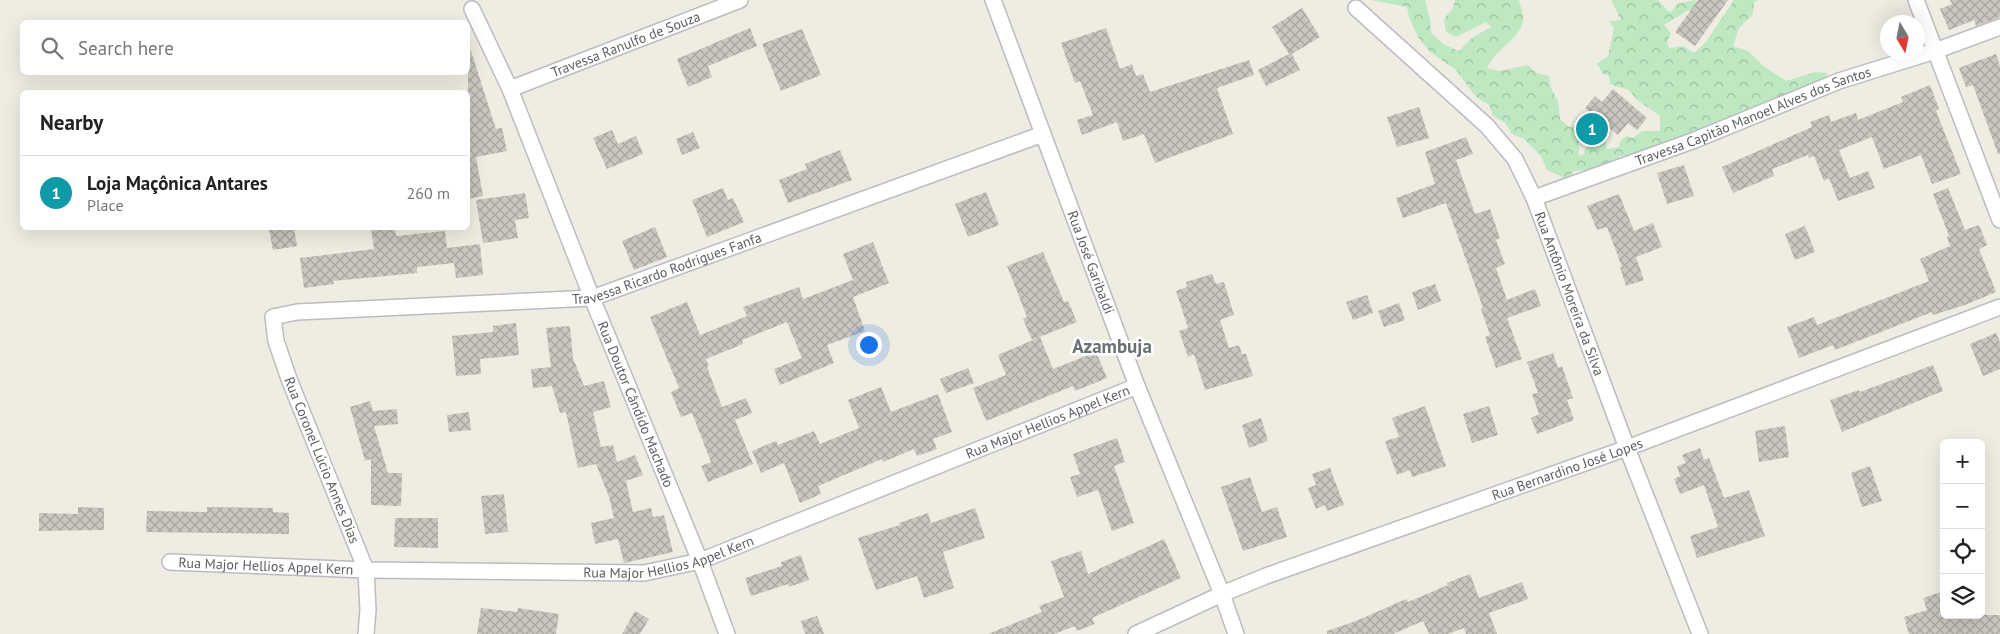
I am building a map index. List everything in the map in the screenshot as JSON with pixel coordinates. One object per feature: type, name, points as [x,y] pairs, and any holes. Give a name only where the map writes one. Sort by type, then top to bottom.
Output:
[{"type":"street","name":"Travessa Ranulfo de Souza","points":[[510,89],[740,0]]},
{"type":"street","name":"Rua José Garibaldi","points":[[993,0],[1136,386],[1222,594],[1236,634]]},
{"type":"street","points":[[1916,0],[2000,220]]},
{"type":"street","name":"Rua Antônio Moreira da Silva","points":[[1356,8],[1488,126],[1515,159],[1534,198],[1627,448],[1700,634]]},
{"type":"street","name":"Rua Doutor Cândido Machado","points":[[472,9],[510,89],[592,298],[700,561],[727,634]]},
{"type":"street","name":"Travessa Capitão Manoel Alves dos Santos","points":[[1534,198],[1694,140],[1839,81],[1935,51],[2000,27]]},
{"type":"street","name":"Travessa Ricardo Rodrigues Fanfa","points":[[273,317],[296,312],[592,298],[1043,134]]},
{"type":"street","name":"Rua Bernardino José Lopes","points":[[1136,634],[1222,594],[1275,573],[1627,448],[2000,307]]},
{"type":"street","name":"Rua Coronel Lúcio Annes Dias","points":[[273,317],[276,341],[289,379],[366,570],[368,610],[366,634]]},
{"type":"street","name":"Rua Major Hellios Appel Kern","points":[[170,562],[366,570],[644,573],[700,561],[1136,386]]},
{"type":"green space","points":[[1371,0],[1425,0],[1431,33],[1445,45],[1459,51],[1473,37],[1491,27],[1486,22],[1456,37],[1446,32],[1444,19],[1453,8],[1455,0],[1519,0],[1523,16],[1519,30],[1496,54],[1487,68],[1498,71],[1528,65],[1536,73],[1549,76],[1551,88],[1558,101],[1560,119],[1569,127],[1579,126],[1585,136],[1579,143],[1579,156],[1584,154],[1585,148],[1598,138],[1605,139],[1607,149],[1619,147],[1621,140],[1627,136],[1633,138],[1642,131],[1660,131],[1660,116],[1637,100],[1629,90],[1610,84],[1609,76],[1603,74],[1597,64],[1608,56],[1614,28],[1609,21],[1621,20],[1611,0],[1658,0],[1670,13],[1677,4],[1695,0],[1701,7],[1687,11],[1664,25],[1671,33],[1667,42],[1669,48],[1683,46],[1694,53],[1706,42],[1734,0],[1759,0],[1754,2],[1753,14],[1739,28],[1733,46],[1748,51],[1766,68],[1786,81],[1815,72],[1827,73],[1827,81],[1680,142],[1659,145],[1637,155],[1621,156],[1597,169],[1574,171],[1567,179],[1547,170],[1541,156],[1524,139],[1512,134],[1505,123],[1493,116],[1489,105],[1476,97],[1456,70],[1430,52],[1418,37],[1409,17],[1407,7]]},
{"type":"building","points":[[1698,0],[1728,0],[1695,46],[1675,32]]},
{"type":"building","points":[[1950,0],[2000,0],[2000,17],[1976,26],[1974,20],[1949,30],[1940,9],[1952,4]]},
{"type":"building","points":[[1302,8],[1320,37],[1292,54],[1300,70],[1266,86],[1258,70],[1289,54],[1272,27]]},
{"type":"building","points":[[750,28],[757,46],[708,66],[712,77],[688,87],[677,59]]},
{"type":"building","points":[[1106,28],[1120,69],[1132,64],[1136,76],[1143,74],[1150,92],[1249,60],[1254,75],[1217,88],[1233,134],[1155,163],[1144,134],[1123,141],[1117,122],[1082,135],[1077,120],[1093,115],[1080,81],[1075,83],[1061,43]]},
{"type":"building","points":[[802,29],[821,75],[781,91],[762,44]]},
{"type":"building","points":[[471,51],[496,129],[502,128],[507,151],[476,157],[483,196],[470,199],[470,90],[468,90]]},
{"type":"building","points":[[1996,54],[2000,66],[2000,154],[1998,154],[1973,85],[1966,87],[1959,68]]},
{"type":"building","points":[[1930,85],[1939,109],[1936,111],[1961,174],[1932,184],[1921,155],[1884,169],[1872,137],[1839,150],[1850,178],[1868,171],[1875,188],[1838,201],[1829,178],[1824,181],[1814,156],[1809,158],[1808,155],[1772,169],[1774,176],[1733,193],[1722,167],[1812,127],[1810,122],[1829,115],[1831,122],[1856,113],[1858,120],[1903,102],[1901,97]]},
{"type":"building","points":[[1613,89],[1647,118],[1637,130],[1628,123],[1618,135],[1585,108],[1595,96],[1602,102]]},
{"type":"building","points":[[1419,107],[1429,138],[1397,147],[1387,117]]},
{"type":"building","points":[[612,130],[618,144],[636,136],[643,154],[607,169],[593,138]]},
{"type":"building","points":[[693,132],[700,148],[682,155],[676,139]]},
{"type":"building","points":[[1466,137],[1473,154],[1456,160],[1475,214],[1490,209],[1500,238],[1496,240],[1505,264],[1496,268],[1507,300],[1535,289],[1541,306],[1507,318],[1522,359],[1496,368],[1485,337],[1490,335],[1481,309],[1483,308],[1446,203],[1403,218],[1396,198],[1435,184],[1425,152]]},
{"type":"building","points":[[840,150],[852,180],[788,203],[779,180],[807,169],[805,164]]},
{"type":"building","points":[[1684,165],[1694,196],[1667,204],[1657,173]]},
{"type":"building","points":[[723,188],[728,200],[733,198],[744,222],[707,237],[692,200]]},
{"type":"building","points":[[1948,188],[1965,230],[1979,225],[1987,245],[1979,249],[1996,292],[1965,305],[1933,315],[1932,312],[1835,350],[1833,345],[1799,358],[1787,327],[1814,317],[1817,325],[1929,281],[1920,259],[1950,246],[1947,237],[1949,236],[1933,194]]},
{"type":"building","points":[[986,192],[999,225],[968,237],[955,204]]},
{"type":"building","points":[[525,193],[529,218],[515,220],[518,238],[483,243],[476,200]]},
{"type":"building","points":[[1619,194],[1634,231],[1653,223],[1662,247],[1636,257],[1644,280],[1626,286],[1620,267],[1622,267],[1607,227],[1597,230],[1587,206]]},
{"type":"building","points":[[1805,226],[1815,252],[1795,260],[1785,234]]},
{"type":"building","points":[[655,227],[667,257],[634,270],[622,241]]},
{"type":"building","points":[[269,230],[294,230],[297,246],[273,250]]},
{"type":"building","points":[[371,230],[395,230],[396,236],[445,231],[447,248],[480,244],[483,275],[456,278],[454,263],[417,267],[417,273],[333,281],[334,284],[304,288],[300,258],[374,249]]},
{"type":"building","points":[[873,242],[889,283],[853,297],[865,331],[827,345],[834,363],[780,385],[774,369],[802,358],[787,322],[742,340],[743,344],[706,359],[709,366],[707,367],[722,407],[746,398],[752,413],[735,420],[753,464],[708,482],[701,466],[711,462],[692,413],[681,417],[671,392],[679,388],[650,317],[687,302],[700,335],[747,316],[743,307],[799,287],[803,299],[853,280],[843,254]]},
{"type":"building","points":[[1043,252],[1064,302],[1068,301],[1077,322],[1032,340],[1023,319],[1027,317],[1007,266]]},
{"type":"building","points":[[1212,274],[1216,284],[1224,282],[1234,315],[1220,320],[1229,348],[1239,345],[1242,354],[1246,354],[1253,376],[1205,390],[1194,354],[1188,357],[1179,331],[1188,328],[1176,291],[1187,287],[1186,282]]},
{"type":"building","points":[[1435,284],[1441,301],[1418,310],[1412,292]]},
{"type":"building","points":[[1367,295],[1373,313],[1353,320],[1346,302]]},
{"type":"building","points":[[1399,303],[1405,320],[1384,327],[1378,311]]},
{"type":"building","points":[[516,323],[519,355],[480,359],[481,374],[456,376],[452,336],[493,332],[493,326]]},
{"type":"building","points":[[570,326],[573,358],[584,386],[604,381],[611,407],[593,412],[601,447],[613,445],[617,462],[635,455],[643,475],[626,481],[633,512],[651,508],[653,517],[664,515],[673,552],[624,563],[618,539],[595,544],[591,523],[614,518],[609,497],[596,464],[578,468],[566,412],[560,413],[552,386],[533,388],[531,369],[551,367],[546,328]]},
{"type":"building","points":[[1996,333],[2000,342],[2000,369],[1983,376],[1970,344]]},
{"type":"building","points":[[1040,337],[1053,369],[1096,352],[1107,378],[1075,391],[1073,386],[986,421],[973,388],[1006,375],[998,355]]},
{"type":"building","points":[[1553,353],[1558,368],[1562,366],[1573,398],[1567,400],[1574,420],[1537,434],[1531,418],[1539,414],[1532,394],[1538,393],[1527,362]]},
{"type":"building","points":[[1933,365],[1943,391],[1842,432],[1830,400],[1859,390],[1860,392]]},
{"type":"building","points":[[968,368],[974,383],[946,393],[940,379]]},
{"type":"building","points":[[881,387],[891,412],[938,394],[952,432],[933,439],[937,449],[917,456],[914,449],[883,462],[882,459],[818,486],[821,494],[800,503],[784,463],[761,473],[752,451],[776,441],[778,445],[814,431],[820,444],[859,428],[848,400]]},
{"type":"building","points":[[370,401],[373,411],[397,409],[398,424],[374,426],[388,473],[402,473],[401,506],[371,505],[371,459],[365,461],[350,407]]},
{"type":"building","points":[[1425,406],[1446,466],[1412,477],[1410,470],[1397,475],[1385,441],[1399,437],[1392,418]]},
{"type":"building","points":[[1489,406],[1498,435],[1472,443],[1463,414]]},
{"type":"building","points":[[469,412],[471,430],[449,432],[447,415]]},
{"type":"building","points":[[1261,418],[1268,441],[1249,448],[1242,425]]},
{"type":"building","points":[[1785,426],[1789,457],[1759,462],[1755,431]]},
{"type":"building","points":[[1117,438],[1125,462],[1114,466],[1134,523],[1112,531],[1098,490],[1077,497],[1070,477],[1080,474],[1073,454]]},
{"type":"building","points":[[1700,448],[1704,460],[1709,458],[1724,498],[1749,490],[1765,536],[1697,558],[1690,536],[1718,527],[1704,485],[1680,494],[1674,479],[1680,476],[1677,466],[1686,463],[1682,455]]},
{"type":"building","points":[[1870,466],[1882,501],[1862,507],[1851,473]]},
{"type":"building","points":[[1330,468],[1344,505],[1327,511],[1325,505],[1316,509],[1308,488],[1316,485],[1312,474]]},
{"type":"building","points":[[1250,477],[1262,512],[1277,507],[1287,537],[1243,551],[1221,487]]},
{"type":"building","points":[[504,494],[508,532],[485,534],[481,496]]},
{"type":"building","points":[[78,507],[104,508],[104,530],[39,531],[39,513],[78,514]]},
{"type":"building","points":[[207,507],[273,508],[273,512],[289,513],[289,534],[146,532],[147,511],[207,512]]},
{"type":"building","points":[[975,508],[985,538],[943,552],[954,588],[924,598],[917,576],[876,590],[858,538],[900,525],[899,523],[928,513],[931,523]]},
{"type":"building","points":[[395,518],[438,518],[438,548],[394,547]]},
{"type":"building","points":[[1164,539],[1181,578],[1092,618],[1095,624],[1077,631],[1075,626],[1054,634],[988,634],[1042,612],[1039,606],[1064,597],[1051,561],[1081,551],[1088,574]]},
{"type":"building","points":[[801,555],[809,580],[789,587],[788,584],[751,596],[745,578],[782,566],[781,562]]},
{"type":"building","points":[[1470,574],[1479,598],[1522,582],[1528,599],[1489,613],[1497,634],[1466,634],[1464,628],[1448,634],[1429,634],[1423,621],[1393,634],[1327,634],[1327,631],[1356,621],[1406,599],[1408,602]]},
{"type":"building","points":[[1940,592],[1940,619],[1985,619],[1985,615],[2000,615],[2000,634],[1909,634],[1904,617],[1927,610],[1923,598]]},
{"type":"building","points":[[481,608],[517,612],[518,608],[559,614],[556,634],[477,634]]},
{"type":"building","points":[[635,611],[649,619],[640,634],[622,634]]},
{"type":"building","points":[[817,616],[824,634],[805,634],[801,621]]},
{"type":"place","name":"Loja Maçônica Antares","points":[[1592,129]]},
{"type":"district","name":"Azambuja","points":[[1112,346]]}]
